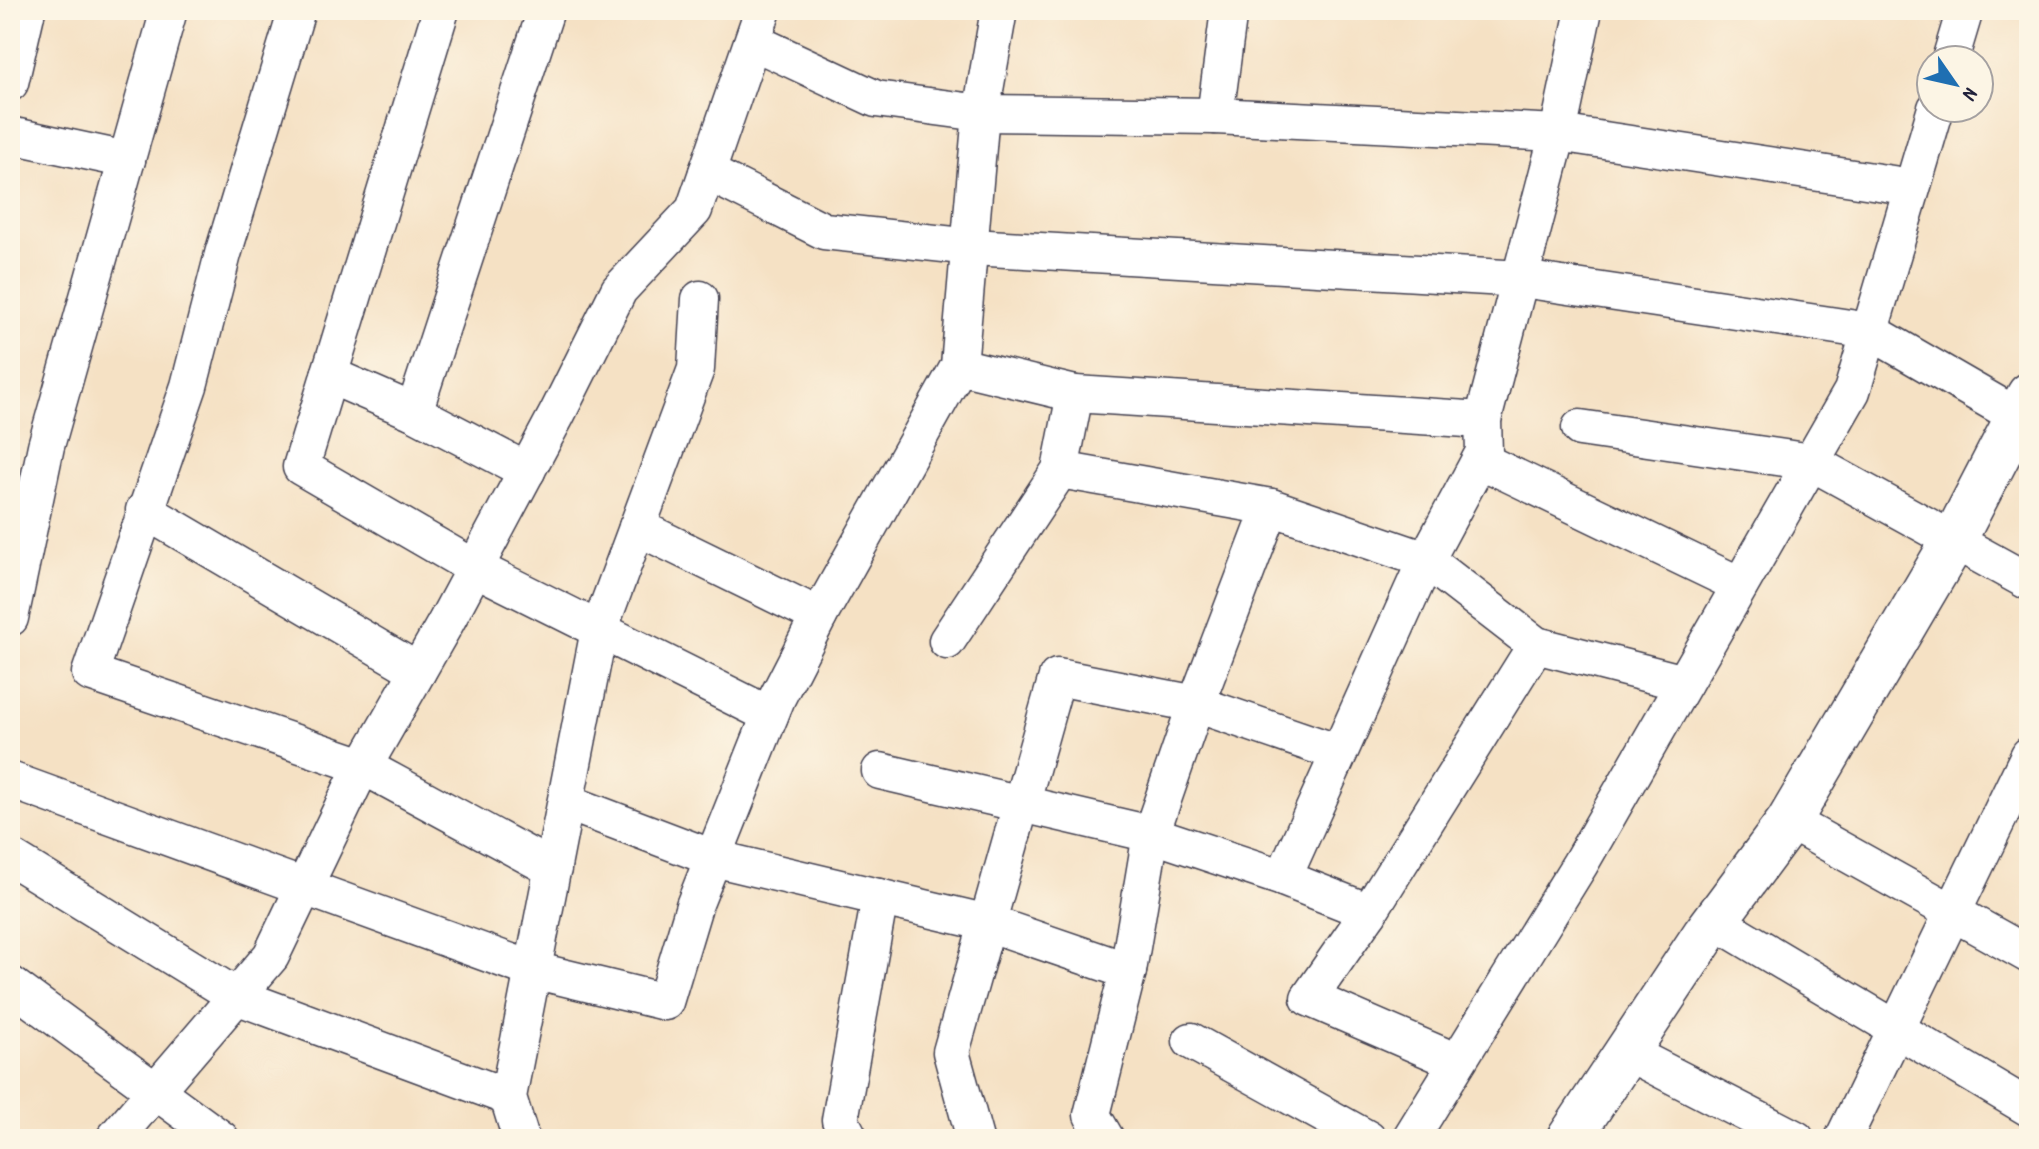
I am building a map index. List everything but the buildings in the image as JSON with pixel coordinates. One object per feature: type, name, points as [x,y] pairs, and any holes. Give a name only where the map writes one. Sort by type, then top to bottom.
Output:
[{"type":"street","points":[[13,61],[27,10]]},
{"type":"street","points":[[10,618],[46,446],[169,10]]},
{"type":"street","points":[[297,10],[223,254],[189,386],[90,673],[363,766],[553,869]]},
{"type":"street","points":[[441,10],[301,467],[475,568],[770,715]]},
{"type":"street","points":[[414,412],[546,10]]},
{"type":"street","points":[[10,780],[533,970],[665,1002],[694,906],[770,715],[819,616],[959,366],[972,247],[981,113],[999,10]]},
{"type":"street","points":[[1215,116],[1229,10]]},
{"type":"street","points":[[1283,878],[1426,560],[1484,452],[1483,420],[1558,133],[1584,10]]},
{"type":"street","points":[[1955,44],[1965,10]]},
{"type":"street","points":[[114,1139],[271,956],[363,766],[475,568],[619,290],[694,210],[759,26],[876,99],[981,113],[1215,116],[1558,133],[1912,187]]},
{"type":"street","points":[[1410,1139],[1580,864],[1852,391],[1931,124]]},
{"type":"street","points":[[10,135],[127,160]]},
{"type":"street","points":[[707,172],[824,231],[972,247],[1522,279],[1870,331],[2026,412],[1789,821],[1715,921],[1569,1139]]},
{"type":"street","points":[[521,1139],[508,1097],[599,630],[696,369],[700,299]]},
{"type":"street","points":[[959,366],[1075,394],[1483,420]]},
{"type":"street","points":[[329,375],[414,412],[527,471]]},
{"type":"street","points":[[947,641],[1060,470],[1075,394]]},
{"type":"street","points":[[1580,428],[1811,462],[2029,582]]},
{"type":"street","points":[[1480,460],[1740,585]]},
{"type":"street","points":[[1060,470],[1271,507],[1426,560],[1536,645],[1684,683]]},
{"type":"street","points":[[1106,1139],[1092,1115],[1128,971],[1151,834],[1196,704],[1271,507]]},
{"type":"street","points":[[144,510],[418,671]]},
{"type":"street","points":[[637,527],[819,616]]},
{"type":"street","points":[[1457,1062],[1309,998],[1369,912],[1536,645]]},
{"type":"street","points":[[975,1139],[951,1052],[1057,677],[1196,704],[1339,753]]},
{"type":"street","points":[[1843,1139],[2029,755]]},
{"type":"street","points":[[880,771],[1151,834],[1283,878],[1369,912]]},
{"type":"street","points":[[566,802],[713,858],[988,923],[1128,971]]},
{"type":"street","points":[[1789,821],[2029,955]]},
{"type":"street","points":[[10,857],[236,996],[508,1097]]},
{"type":"street","points":[[850,1139],[840,1120],[880,897]]},
{"type":"street","points":[[1715,921],[2029,1108]]},
{"type":"street","points":[[10,984],[221,1139]]},
{"type":"street","points":[[1191,1041],[1368,1139]]},
{"type":"street","points":[[1627,1052],[1796,1139]]}]
